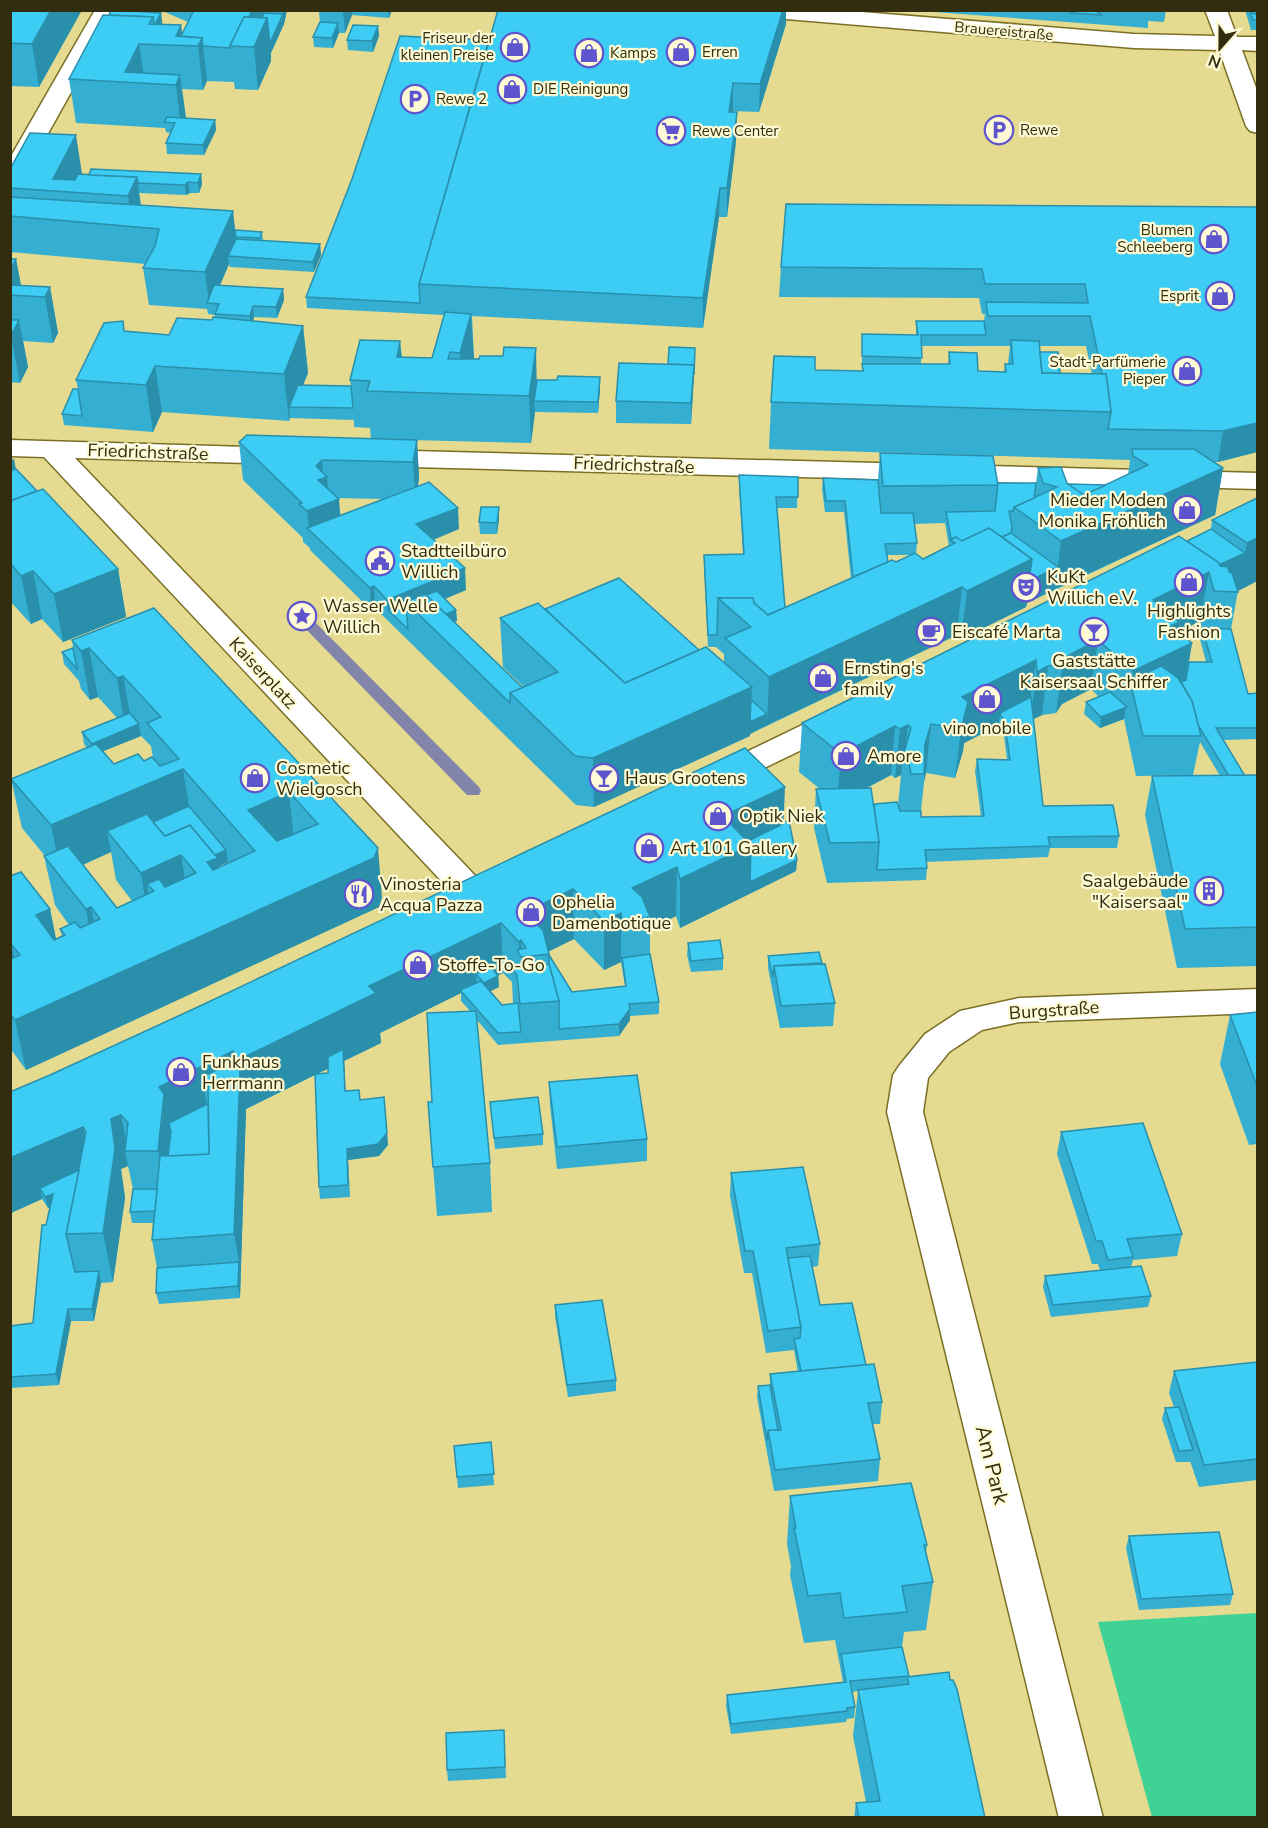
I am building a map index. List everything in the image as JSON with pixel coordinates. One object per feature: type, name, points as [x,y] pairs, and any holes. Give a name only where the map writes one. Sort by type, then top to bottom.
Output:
[{"type":"street","points":[[10,180],[106,10]]},
{"type":"street","name":"Brauereistraße","points":[[750,10],[1134,41],[1257,44]]},
{"type":"street","points":[[1216,10],[1257,126]]},
{"type":"street","name":"Friedrichstraße","points":[[10,448],[314,456]]},
{"type":"street","name":"Kaiserplatz","points":[[51,449],[485,891],[443,911]]},
{"type":"street","name":"Friedrichstraße","points":[[350,457],[1257,481]]},
{"type":"street","points":[[687,794],[869,705]]},
{"type":"street","name":"Burgstraße","points":[[905,1112],[911,1075],[937,1043],[972,1020],[1019,1010],[1257,1001]]},
{"type":"street","name":"Am Park","points":[[905,1112],[1081,1818]]},
{"type":"green space","points":[[1257,1613],[1257,1817],[1152,1817],[1098,1622]]},
{"type":"building","points":[[10,10],[51,10],[32,44],[10,43]]},
{"type":"building","points":[[111,10],[161,13],[154,24],[153,17],[109,15]]},
{"type":"building","points":[[194,10],[252,10],[249,17],[244,17],[230,48],[203,46],[202,38],[181,36]]},
{"type":"building","points":[[498,10],[783,10],[760,84],[733,83],[729,112],[737,112],[727,188],[720,188],[703,298],[419,284]]},
{"type":"building","points":[[1077,10],[1094,10],[1102,15],[1071,13]]},
{"type":"building","points":[[1250,12],[1257,15],[1257,20],[1253,20]]},
{"type":"building","points":[[264,13],[283,14],[270,43],[267,18],[262,18]]},
{"type":"building","points":[[103,15],[153,17],[149,24],[181,25],[176,36],[202,38],[198,46],[139,44],[125,72],[180,75],[176,85],[69,79]]},
{"type":"building","points":[[244,17],[267,18],[254,47],[230,46]]},
{"type":"building","points":[[320,22],[338,23],[332,38],[313,37]]},
{"type":"building","points":[[353,25],[378,26],[372,41],[347,40]]},
{"type":"building","points":[[400,36],[489,40],[419,284],[420,303],[306,297],[352,179]]},
{"type":"building","points":[[167,117],[215,120],[203,145],[166,143],[175,123],[164,122]]},
{"type":"building","points":[[30,133],[76,135],[53,179],[75,180],[78,174],[137,177],[128,196],[10,188],[10,169]]},
{"type":"building","points":[[91,169],[201,174],[198,183],[188,182],[185,185],[138,183],[137,177],[89,175]]},
{"type":"building","points":[[10,197],[233,211],[205,272],[143,268],[155,246],[159,229],[10,216]]},
{"type":"building","points":[[786,204],[1257,207],[1257,423],[1223,431],[1108,429],[1111,412],[1106,374],[1102,374],[1090,316],[988,316],[986,302],[1088,303],[1085,284],[985,284],[982,269],[781,267]]},
{"type":"building","points":[[235,230],[262,232],[260,238],[236,237]]},
{"type":"building","points":[[236,239],[320,244],[313,262],[228,256]]},
{"type":"building","points":[[10,259],[16,259],[10,271]]},
{"type":"building","points":[[10,285],[50,287],[45,297],[10,295]]},
{"type":"building","points":[[214,285],[283,289],[276,307],[253,306],[250,316],[215,314],[219,304],[207,303]]},
{"type":"building","points":[[445,312],[471,314],[460,353],[450,352],[448,359],[503,356],[504,347],[536,348],[529,396],[367,391],[370,381],[350,380],[360,340],[400,341],[397,357],[432,358]]},
{"type":"building","points":[[213,317],[303,326],[284,374],[155,366],[146,385],[76,380],[104,323],[123,321],[124,331],[169,335],[177,318],[212,320]]},
{"type":"building","points":[[10,320],[19,320],[11,336],[10,336]]},
{"type":"building","points":[[916,321],[984,321],[986,335],[921,335],[922,358],[862,356],[862,334],[918,335]]},
{"type":"building","points":[[1011,340],[1039,341],[1042,373],[1106,374],[1111,412],[771,402],[774,356],[815,357],[815,370],[863,371],[862,364],[950,364],[949,352],[977,353],[978,371],[1006,372],[1005,364],[1013,364]]},
{"type":"building","points":[[669,347],[695,348],[694,375],[694,365],[668,364]]},
{"type":"building","points":[[1040,352],[1058,352],[1060,373],[1042,373]]},
{"type":"building","points":[[619,363],[694,365],[691,403],[616,401]]},
{"type":"building","points":[[558,376],[600,377],[598,402],[534,401],[537,380],[557,380]]},
{"type":"building","points":[[298,385],[351,386],[353,408],[289,407]]},
{"type":"building","points":[[73,389],[78,389],[82,416],[62,414]]},
{"type":"building","points":[[247,435],[417,440],[413,462],[322,460],[316,466],[327,477],[318,480],[339,499],[307,511],[299,504],[302,503],[239,442]]},
{"type":"building","points":[[1132,449],[1194,449],[1223,468],[1061,541],[1014,507],[1057,487],[1043,483],[1038,468],[1061,467],[1067,483],[1084,495],[1148,465],[1133,456]]},
{"type":"building","points":[[880,453],[993,456],[998,485],[883,486]]},
{"type":"building","points":[[16,469],[37,491],[10,501],[10,471]]},
{"type":"building","points":[[739,475],[798,477],[798,497],[776,497],[785,608],[768,615],[754,603],[753,598],[718,598],[717,635],[708,635],[704,555],[744,554]]},
{"type":"building","points":[[823,478],[878,480],[881,513],[913,513],[917,543],[885,544],[888,562],[853,577],[845,501],[826,501]]},
{"type":"building","points":[[429,482],[458,508],[416,524],[465,568],[387,600],[374,586],[370,588],[307,528]]},
{"type":"building","points":[[998,483],[1036,483],[1034,498],[1014,507],[1013,511],[1009,511],[1011,533],[1002,537],[989,528],[962,541],[956,537],[951,539],[946,512],[995,511]]},
{"type":"building","points":[[1068,484],[1106,485],[1084,495]]},
{"type":"building","points":[[43,489],[118,569],[54,594],[33,571],[21,576],[10,563],[10,501]]},
{"type":"building","points":[[1257,498],[1257,538],[1247,543],[1212,520]]},
{"type":"building","points":[[481,507],[499,507],[497,523],[479,522]]},
{"type":"building","points":[[989,528],[1032,559],[967,591],[962,587],[769,677],[725,638],[751,627],[718,598],[753,598],[754,603],[768,615],[892,560],[896,562],[915,553],[923,559],[955,543],[950,540],[956,537],[962,541]]},
{"type":"building","points":[[1211,529],[1245,553],[1219,565],[1187,541]]},
{"type":"building","points":[[1011,533],[1058,567],[1029,581],[1032,559],[1002,537]]},
{"type":"building","points":[[1179,536],[1219,563],[1220,566],[1228,567],[1238,592],[1214,591],[1209,572],[1153,600],[1179,622],[1171,626],[1192,643],[1133,671],[1098,640],[1069,655],[1063,664],[1048,666],[1037,672],[1036,660],[962,697],[968,702],[961,729],[931,724],[925,744],[924,774],[911,774],[909,762],[905,762],[903,756],[911,728],[908,725],[900,729],[895,726],[841,754],[802,723]]},
{"type":"building","points":[[619,578],[699,650],[625,683],[545,609]]},
{"type":"building","points":[[437,591],[456,610],[446,614],[426,595]]},
{"type":"building","points":[[425,594],[523,688],[510,693],[510,703],[406,602]]},
{"type":"building","points":[[406,603],[408,629],[388,610]]},
{"type":"building","points":[[538,603],[625,683],[706,647],[752,687],[593,758],[575,756],[510,693],[558,672],[500,618]]},
{"type":"building","points":[[154,608],[378,848],[374,858],[15,1020],[10,1014],[10,959],[20,955],[10,943],[10,876],[21,872],[50,909],[36,915],[54,940],[65,935],[60,929],[75,922],[80,928],[100,919],[91,907],[86,909],[44,856],[68,846],[117,908],[154,891],[147,884],[159,879],[165,887],[196,873],[181,855],[141,873],[107,831],[147,814],[165,836],[190,825],[218,858],[207,862],[213,870],[255,851],[183,769],[51,825],[11,779],[96,744],[114,764],[138,754],[144,761],[152,757],[160,766],[179,759],[147,723],[161,717],[123,676],[117,678],[89,648],[81,651],[72,640]],"holes":[[[289,792],[318,824],[277,841],[248,810]]]},
{"type":"building","points":[[1202,628],[1231,629],[1248,694],[1257,693],[1257,728],[1216,728],[1245,776],[1229,776],[1198,725],[1192,701],[1181,682],[1186,680],[1189,662],[1212,662]]},
{"type":"building","points":[[73,648],[77,669],[62,652]]},
{"type":"building","points":[[1161,666],[1178,678],[1192,701],[1201,736],[1143,736],[1130,681]]},
{"type":"building","points":[[1110,692],[1127,707],[1101,717],[1086,702]]},
{"type":"building","points":[[1031,697],[1043,806],[1113,805],[1119,836],[1048,837],[1050,846],[925,850],[927,868],[877,870],[879,842],[875,804],[897,802],[900,811],[921,811],[921,817],[984,816],[977,759],[1010,760],[1005,724],[1000,713]]},
{"type":"building","points":[[751,700],[767,714],[750,722]]},
{"type":"building","points":[[130,713],[139,724],[92,744],[82,732]]},
{"type":"building","points":[[745,748],[785,787],[723,816],[751,845],[680,879],[677,867],[632,888],[642,897],[650,917],[622,920],[621,913],[604,921],[573,889],[524,913],[543,930],[549,954],[521,957],[517,950],[526,948],[521,940],[519,942],[501,923],[369,986],[376,993],[238,1060],[233,1051],[159,1087],[164,1094],[158,1151],[125,1151],[128,1123],[121,1115],[111,1119],[115,1149],[103,1233],[66,1234],[86,1132],[83,1127],[10,1158],[10,1092],[200,1006]]},
{"type":"building","name":"Saalgebäude \"Kaisersaal\"","points":[[1257,775],[1257,927],[1185,929],[1152,776]]},
{"type":"building","points":[[871,788],[879,842],[830,843],[816,789]]},
{"type":"building","points":[[189,806],[226,850],[215,855],[190,825],[165,836],[153,822]]},
{"type":"building","points":[[789,821],[797,860],[750,882],[751,845],[748,841]]},
{"type":"building","points":[[720,940],[723,958],[691,961],[688,943]]},
{"type":"building","points":[[819,952],[822,963],[774,966],[773,977],[768,956]]},
{"type":"building","points":[[650,954],[659,1002],[629,1004],[630,1009],[619,1024],[559,1029],[559,1001],[549,964],[549,955],[572,992],[626,986],[622,958]]},
{"type":"building","points":[[549,964],[559,1001],[520,1004],[517,975],[511,968]]},
{"type":"building","points":[[825,964],[835,1003],[781,1006],[774,966]]},
{"type":"building","points":[[491,967],[498,976],[484,983],[476,974]]},
{"type":"building","points":[[481,981],[502,1005],[518,1003],[521,1032],[498,1033],[460,990]]},
{"type":"building","points":[[476,1011],[490,1163],[433,1167],[428,1102],[432,1102],[427,1013]]},
{"type":"building","points":[[1257,1012],[1257,1086],[1230,1015]]},
{"type":"building","points":[[343,1049],[345,1091],[359,1090],[360,1100],[384,1097],[387,1133],[378,1144],[347,1149],[348,1185],[319,1187],[315,1074],[328,1073],[328,1057]]},
{"type":"building","points":[[234,1061],[240,1070],[234,1234],[152,1240],[160,1156],[209,1154],[208,1083],[202,1077]]},
{"type":"building","points":[[637,1075],[647,1139],[557,1147],[549,1082]]},
{"type":"building","points":[[538,1097],[543,1134],[494,1138],[490,1102]]},
{"type":"building","points":[[207,1104],[209,1154],[168,1156],[171,1132],[169,1123]]},
{"type":"building","points":[[1143,1123],[1182,1234],[1127,1239],[1133,1257],[1108,1260],[1102,1241],[1096,1241],[1061,1132]]},
{"type":"building","points":[[803,1167],[820,1244],[786,1248],[801,1327],[768,1331],[753,1251],[745,1251],[731,1173]]},
{"type":"building","points":[[79,1170],[66,1234],[75,1272],[99,1271],[92,1309],[68,1309],[56,1374],[10,1377],[10,1326],[33,1323],[42,1225],[46,1225],[53,1194],[45,1197],[40,1188]]},
{"type":"building","points":[[133,1189],[157,1189],[155,1211],[130,1212]]},
{"type":"building","points":[[810,1256],[820,1305],[852,1303],[866,1365],[801,1371],[794,1339],[800,1338],[801,1327],[788,1258]]},
{"type":"building","points":[[239,1262],[238,1286],[156,1293],[157,1268]]},
{"type":"building","points":[[1141,1266],[1151,1296],[1053,1305],[1045,1276]]},
{"type":"building","points":[[602,1300],[616,1380],[567,1385],[555,1305]]},
{"type":"building","points":[[1257,1362],[1257,1459],[1204,1465],[1174,1371]]},
{"type":"building","points":[[874,1364],[882,1402],[868,1403],[880,1459],[775,1470],[768,1430],[781,1430],[770,1374]]},
{"type":"building","points":[[770,1385],[778,1430],[768,1430],[767,1441],[758,1386]]},
{"type":"building","points":[[1179,1407],[1193,1450],[1179,1451],[1165,1408]]},
{"type":"building","points":[[491,1442],[494,1474],[457,1477],[454,1446]]},
{"type":"building","points":[[911,1483],[927,1545],[924,1545],[933,1582],[902,1586],[907,1612],[844,1618],[840,1593],[808,1596],[790,1496]]},
{"type":"building","points":[[1219,1532],[1233,1594],[1141,1599],[1129,1536]]},
{"type":"building","points":[[902,1647],[909,1676],[850,1681],[855,1707],[847,1708],[847,1711],[731,1724],[727,1695],[846,1682],[841,1654]]},
{"type":"building","points":[[949,1672],[950,1680],[953,1680],[957,1689],[985,1818],[859,1818],[856,1803],[880,1801],[858,1690],[909,1684],[907,1677]]},
{"type":"building","points":[[504,1730],[505,1767],[447,1770],[446,1733]]},
{"type":"waterway","points":[[304,619],[473,791]]},
{"type":"place","name":"Friseur der kleinen Preise","points":[[515,47]]},
{"type":"place","name":"Erren","points":[[681,52]]},
{"type":"place","name":"Kamps","points":[[589,53]]},
{"type":"place","name":"DIE Reinigung","points":[[512,89]]},
{"type":"place","name":"Rewe 2","points":[[415,99]]},
{"type":"place","name":"Rewe","points":[[999,130]]},
{"type":"place","name":"Rewe Center","points":[[671,131]]},
{"type":"place","name":"Blumen Schleeberg","points":[[1214,239]]},
{"type":"place","name":"Esprit","points":[[1220,296]]},
{"type":"place","name":"Stadt-Parfümerie Pieper","points":[[1187,371]]},
{"type":"place","name":"Mieder Moden Monika Fröhlich","points":[[1187,510]]},
{"type":"place","name":"Stadtteilbüro Willich","points":[[380,561]]},
{"type":"place","name":"Highlights Fashion","points":[[1189,582]]},
{"type":"place","name":"KuKt Willich e.V.","points":[[1026,587]]},
{"type":"place","name":"Wasser Welle Willich","points":[[302,616]]},
{"type":"place","name":"Eiscafé Marta","points":[[931,632]]},
{"type":"place","name":"Gaststätte Kaisersaal Schiffer","points":[[1094,632]]},
{"type":"place","name":"Ernsting's family","points":[[823,678]]},
{"type":"place","name":"vino nobile","points":[[987,699]]},
{"type":"place","name":"Amore","points":[[846,756]]},
{"type":"place","name":"Cosmetic Wielgosch","points":[[255,778]]},
{"type":"place","name":"Haus Grootens","points":[[604,778]]},
{"type":"place","name":"Optik Niek","points":[[718,816]]},
{"type":"place","name":"Art 101 Gallery","points":[[649,848]]},
{"type":"place","name":"Saalgebäude \"Kaisersaal\"","points":[[1209,891]]},
{"type":"place","name":"Vinosteria Acqua Pazza","points":[[359,894]]},
{"type":"place","name":"Ophelia Damenbotique","points":[[531,912]]},
{"type":"place","name":"Stoffe-To-Go","points":[[418,965]]},
{"type":"place","name":"Funkhaus Herrmann","points":[[181,1072]]}]
